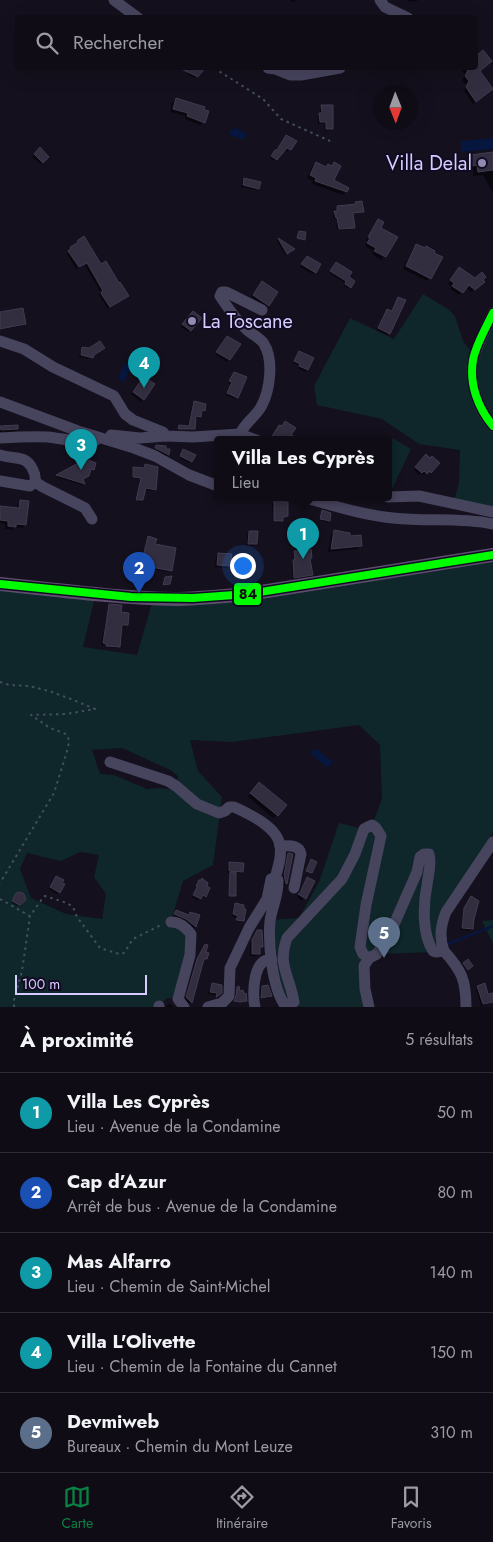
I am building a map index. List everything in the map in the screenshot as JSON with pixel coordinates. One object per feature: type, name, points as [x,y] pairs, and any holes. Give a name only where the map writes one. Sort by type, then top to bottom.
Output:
[{"type":"main road","points":[[0,584],[127,597],[202,598],[248,594],[493,555]]},
{"type":"street","points":[[114,0],[134,15]]},
{"type":"street","points":[[380,0],[385,7],[402,15]]},
{"type":"street","points":[[276,70],[290,76],[329,70]]},
{"type":"street","points":[[240,434],[261,408],[271,372],[270,361],[264,343],[246,329],[220,296],[222,292],[226,292],[262,310]]},
{"type":"street","points":[[493,313],[473,359],[478,404],[485,418],[493,426]]},
{"type":"street","points":[[0,341],[24,349],[53,367],[114,396],[125,414],[133,420],[164,432],[166,436]]},
{"type":"street","points":[[0,402],[134,448],[154,456],[189,475],[214,484]]},
{"type":"street","points":[[0,438],[48,437],[90,441],[112,434],[140,438],[240,434],[245,436]]},
{"type":"street","points":[[0,455],[25,459],[36,476],[35,482],[30,486],[0,481]]},
{"type":"street","points":[[35,482],[85,508],[92,518]]},
{"type":"street","points":[[392,497],[419,496],[493,512]]},
{"type":"street","points":[[317,501],[361,513],[394,518],[467,520],[493,524]]},
{"type":"street","points":[[110,762],[168,781],[197,804],[219,813],[234,807],[258,818],[277,836],[280,846],[279,866],[275,878]]},
{"type":"street","points":[[275,878],[278,880],[279,888],[270,920],[273,970],[280,998],[284,1004],[290,1004],[294,1002],[293,994],[284,970],[283,949],[287,938],[342,879],[355,854],[364,829],[372,825],[376,828],[381,836],[366,905],[360,947],[364,954],[370,958]]},
{"type":"street","points":[[466,1007],[466,989],[463,976],[444,951],[442,944],[442,923],[446,912],[493,842]]},
{"type":"street","points":[[280,846],[297,846],[300,849],[301,854],[294,888]]},
{"type":"street","points":[[369,1007],[365,988],[364,966],[376,954],[392,929],[417,872],[420,858],[424,854],[429,854],[431,860],[425,893],[425,921],[428,944],[433,951],[444,951]]},
{"type":"street","points":[[208,1007],[222,1002],[229,996],[230,968],[249,928],[267,899],[270,879],[275,878]]},
{"type":"street","points":[[171,922],[184,926],[191,934],[190,954],[178,999],[184,1007]]},
{"type":"street","points":[[255,1007],[253,989],[257,969],[268,959],[272,960]]},
{"type":"path","points":[[217,70],[263,99],[281,119],[330,142]]},
{"type":"path","points":[[0,682],[49,691],[95,709],[66,714],[31,715],[50,728],[66,734],[69,740],[68,748],[54,793],[0,883]]},
{"type":"path","points":[[14,1007],[14,1000],[22,971],[30,916],[45,896],[67,903],[73,907],[77,917],[100,948],[119,954],[124,953],[133,939],[171,922]]},
{"type":"path","points":[[0,899],[30,916]]},
{"type":"green space","points":[[423,294],[448,309],[455,316],[463,341],[477,359],[493,321],[493,512],[453,505],[459,483],[460,450],[419,444],[382,419],[317,405],[314,386],[350,318],[394,339]]},
{"type":"green space","points":[[392,438],[411,449],[392,489]]},
{"type":"green space","points":[[493,561],[493,832],[442,923],[436,952],[377,954],[364,966],[372,1007],[300,1007],[294,1002],[281,998],[270,920],[299,918],[319,882],[339,823],[364,829],[372,825],[382,799],[380,745],[359,725],[232,742],[190,740],[198,771],[222,797],[213,865],[183,881],[171,921],[191,934],[178,999],[167,998],[159,1007],[0,1007],[0,590],[95,597],[83,647],[137,655],[152,603]],"holes":[[[122,748],[170,770],[178,776],[176,790],[147,789],[114,775],[100,774],[92,750]],[[80,852],[99,855],[94,877],[106,894],[102,919],[66,914],[31,898],[20,869],[27,853],[61,861]]]},
{"type":"green space","points":[[493,920],[493,943],[482,921]]},
{"type":"water","points":[[234,127],[247,134],[244,140],[230,135],[229,131],[232,131]]},
{"type":"water","points":[[493,138],[493,149],[461,152],[461,141]]},
{"type":"water","points":[[124,363],[131,366],[125,381],[121,381],[118,378]]},
{"type":"water","points":[[315,748],[333,762],[328,768],[310,753]]},
{"type":"building","points":[[483,50],[492,61],[480,71],[493,89],[476,102],[466,87],[469,81],[465,76],[468,70],[478,70],[478,54]]},
{"type":"building","points":[[183,70],[203,70],[198,77]]},
{"type":"building","points":[[176,98],[205,107],[204,110],[209,111],[205,123],[187,116],[188,113],[173,109]]},
{"type":"building","points":[[321,105],[333,105],[333,129],[326,129],[326,122],[320,122],[319,113],[322,113]]},
{"type":"building","points":[[286,135],[297,141],[291,150],[287,148],[277,160],[271,156]]},
{"type":"building","points":[[40,147],[49,157],[43,163],[34,154]]},
{"type":"building","name":"Villa Delal","points":[[493,152],[493,170],[478,172],[477,165],[471,166],[470,155]]},
{"type":"building","points":[[316,162],[326,167],[328,164],[332,166],[334,162],[341,166],[334,180],[349,188],[347,192],[315,181],[316,178],[310,175]]},
{"type":"building","points":[[244,178],[261,182],[259,189],[243,185]]},
{"type":"building","points":[[362,201],[364,212],[353,213],[355,228],[339,229],[334,211],[337,211],[337,206],[356,204],[355,202]]},
{"type":"building","points":[[378,219],[384,222],[381,228],[398,237],[386,257],[374,251],[376,248],[367,243],[370,238],[368,237]]},
{"type":"building","points":[[299,231],[306,232],[305,240],[297,238]]},
{"type":"building","points":[[84,236],[101,264],[106,261],[129,296],[110,307],[102,295],[101,292],[103,291],[87,263],[79,267],[68,251],[70,247]]},
{"type":"building","points":[[278,238],[295,249],[287,254]]},
{"type":"building","points":[[416,244],[425,248],[426,246],[435,251],[434,253],[443,257],[431,279],[406,266]]},
{"type":"building","points":[[307,256],[321,264],[316,273],[301,264]]},
{"type":"building","points":[[336,262],[352,272],[349,277],[355,281],[351,288],[345,284],[346,281],[330,271]]},
{"type":"building","points":[[459,267],[475,278],[482,272],[486,277],[483,280],[485,282],[475,290],[469,285],[463,293],[452,286],[454,283],[450,280]]},
{"type":"building","points":[[262,281],[278,292],[269,306],[253,295]]},
{"type":"building","points":[[398,297],[406,300],[390,334],[378,328],[387,309],[392,311]]},
{"type":"building","points":[[23,308],[26,324],[0,329],[0,312]]},
{"type":"building","name":"La Toscane","points":[[193,311],[202,318],[191,331],[182,324]]},
{"type":"building","points":[[227,336],[241,344],[230,360],[216,352]]},
{"type":"building","points":[[100,341],[105,348],[94,355],[93,358],[81,355],[82,347],[89,348]]},
{"type":"building","points":[[299,351],[314,358],[308,370],[299,366],[300,364],[294,361]]},
{"type":"building","points":[[234,372],[247,377],[238,398],[227,393],[232,382],[229,381]]},
{"type":"building","points":[[142,379],[147,383],[149,380],[155,384],[144,400],[133,392]]},
{"type":"building","points":[[194,401],[206,404],[205,411],[202,410],[201,417],[196,416],[195,429],[178,429],[179,425],[189,426]]},
{"type":"building","points":[[285,421],[296,428],[291,435],[293,436],[272,436],[279,425],[282,426]]},
{"type":"building","points":[[18,425],[18,429],[1,430],[0,426]]},
{"type":"building","points":[[156,445],[166,446],[166,449],[170,449],[169,455],[155,448]]},
{"type":"building","points":[[183,449],[196,455],[192,462],[180,456]]},
{"type":"building","points":[[426,454],[430,458],[432,456],[440,463],[431,473],[430,471],[427,474],[424,471],[422,473],[415,467]]},
{"type":"building","points":[[86,459],[96,463],[94,470],[91,469],[89,476],[83,479],[85,484],[56,475]]},
{"type":"building","points":[[145,464],[158,467],[156,490],[146,488],[143,500],[136,500],[141,478],[133,477],[133,467],[144,468]]},
{"type":"building","points":[[20,500],[29,501],[26,525],[16,524],[16,527],[8,526],[8,521],[0,520],[0,506],[19,508]]},
{"type":"building","points":[[274,501],[288,502],[288,516],[283,517],[283,521],[274,521]]},
{"type":"building","points":[[322,510],[331,513],[330,521],[320,519]]},
{"type":"building","points":[[334,530],[350,533],[350,536],[361,535],[362,546],[331,549]]},
{"type":"building","points":[[249,531],[258,531],[257,544],[248,544]]},
{"type":"building","points":[[148,536],[157,539],[155,544],[176,548],[172,571],[151,567],[151,571],[140,569]]},
{"type":"building","points":[[311,549],[312,558],[310,559],[313,575],[294,578],[294,551]]},
{"type":"building","points":[[218,553],[232,554],[230,566],[217,565]]},
{"type":"building","points":[[129,569],[141,571],[140,578],[128,576]]},
{"type":"building","points":[[172,576],[170,584],[163,585],[165,577]]},
{"type":"building","points":[[109,604],[122,605],[121,612],[129,613],[128,625],[122,625],[120,647],[106,646],[103,643]]},
{"type":"building","points":[[259,782],[287,805],[278,816],[250,793]]},
{"type":"building","points":[[288,853],[293,854],[286,884],[284,875]]},
{"type":"building","points":[[311,859],[317,862],[312,873],[306,871]]},
{"type":"building","points":[[229,862],[244,863],[243,872],[229,871]]},
{"type":"building","points":[[230,872],[236,872],[236,896],[229,896]]},
{"type":"building","points":[[56,876],[64,880],[62,883],[65,884],[60,893],[50,887]]},
{"type":"building","points":[[307,877],[315,881],[306,899],[298,894]]},
{"type":"building","points":[[202,878],[208,883],[207,886],[210,888],[206,897],[203,895],[201,899],[193,895],[199,880]]},
{"type":"building","points":[[21,892],[26,900],[20,905],[12,901],[16,893]]},
{"type":"building","points":[[471,896],[479,901],[473,929],[462,928],[464,908]]},
{"type":"building","points":[[235,903],[244,905],[244,909],[246,909],[244,921],[236,920],[238,916],[233,914]]},
{"type":"building","points":[[176,910],[189,915],[190,912],[200,915],[196,927],[186,919],[174,914]]},
{"type":"building","points":[[257,930],[262,930],[263,947],[260,947],[260,954],[252,954],[252,940]]},
{"type":"building","points":[[205,944],[208,945],[206,952],[209,953],[207,959],[204,959],[192,1003],[186,997],[197,959]]},
{"type":"building","points":[[468,959],[473,966],[468,970],[463,963]]},
{"type":"building","points":[[212,983],[222,985],[222,993],[216,997],[217,993],[210,992]]},
{"type":"building","points":[[485,983],[488,994],[493,993],[493,1002],[483,1004],[477,986]]},
{"type":"building","points":[[268,985],[272,996],[261,998],[262,986]]},
{"type":"building","points":[[239,986],[240,991],[243,990],[244,994],[246,993],[247,1001],[234,1001],[237,987]]},
{"type":"waterway","points":[[448,944],[493,926]]},
{"type":"transit line","name":"84","points":[[493,313],[476,348],[472,369],[472,378],[479,404],[493,426]]},
{"type":"transit line","name":"84","points":[[0,584],[131,597],[193,598],[248,594],[493,555]]},
{"type":"place","name":"Villa Delal","points":[[482,163]]},
{"type":"place","name":"La Toscane","points":[[192,321]]},
{"type":"place","name":"Villa L'Olivette","points":[[144,388]]},
{"type":"place","name":"Mas Alfarro","points":[[81,470]]},
{"type":"place","name":"Villa Les Cyprès","points":[[303,559]]},
{"type":"place","name":"Cap d’Azur","points":[[139,593]]},
{"type":"place","name":"Devmiweb","points":[[384,958]]}]
